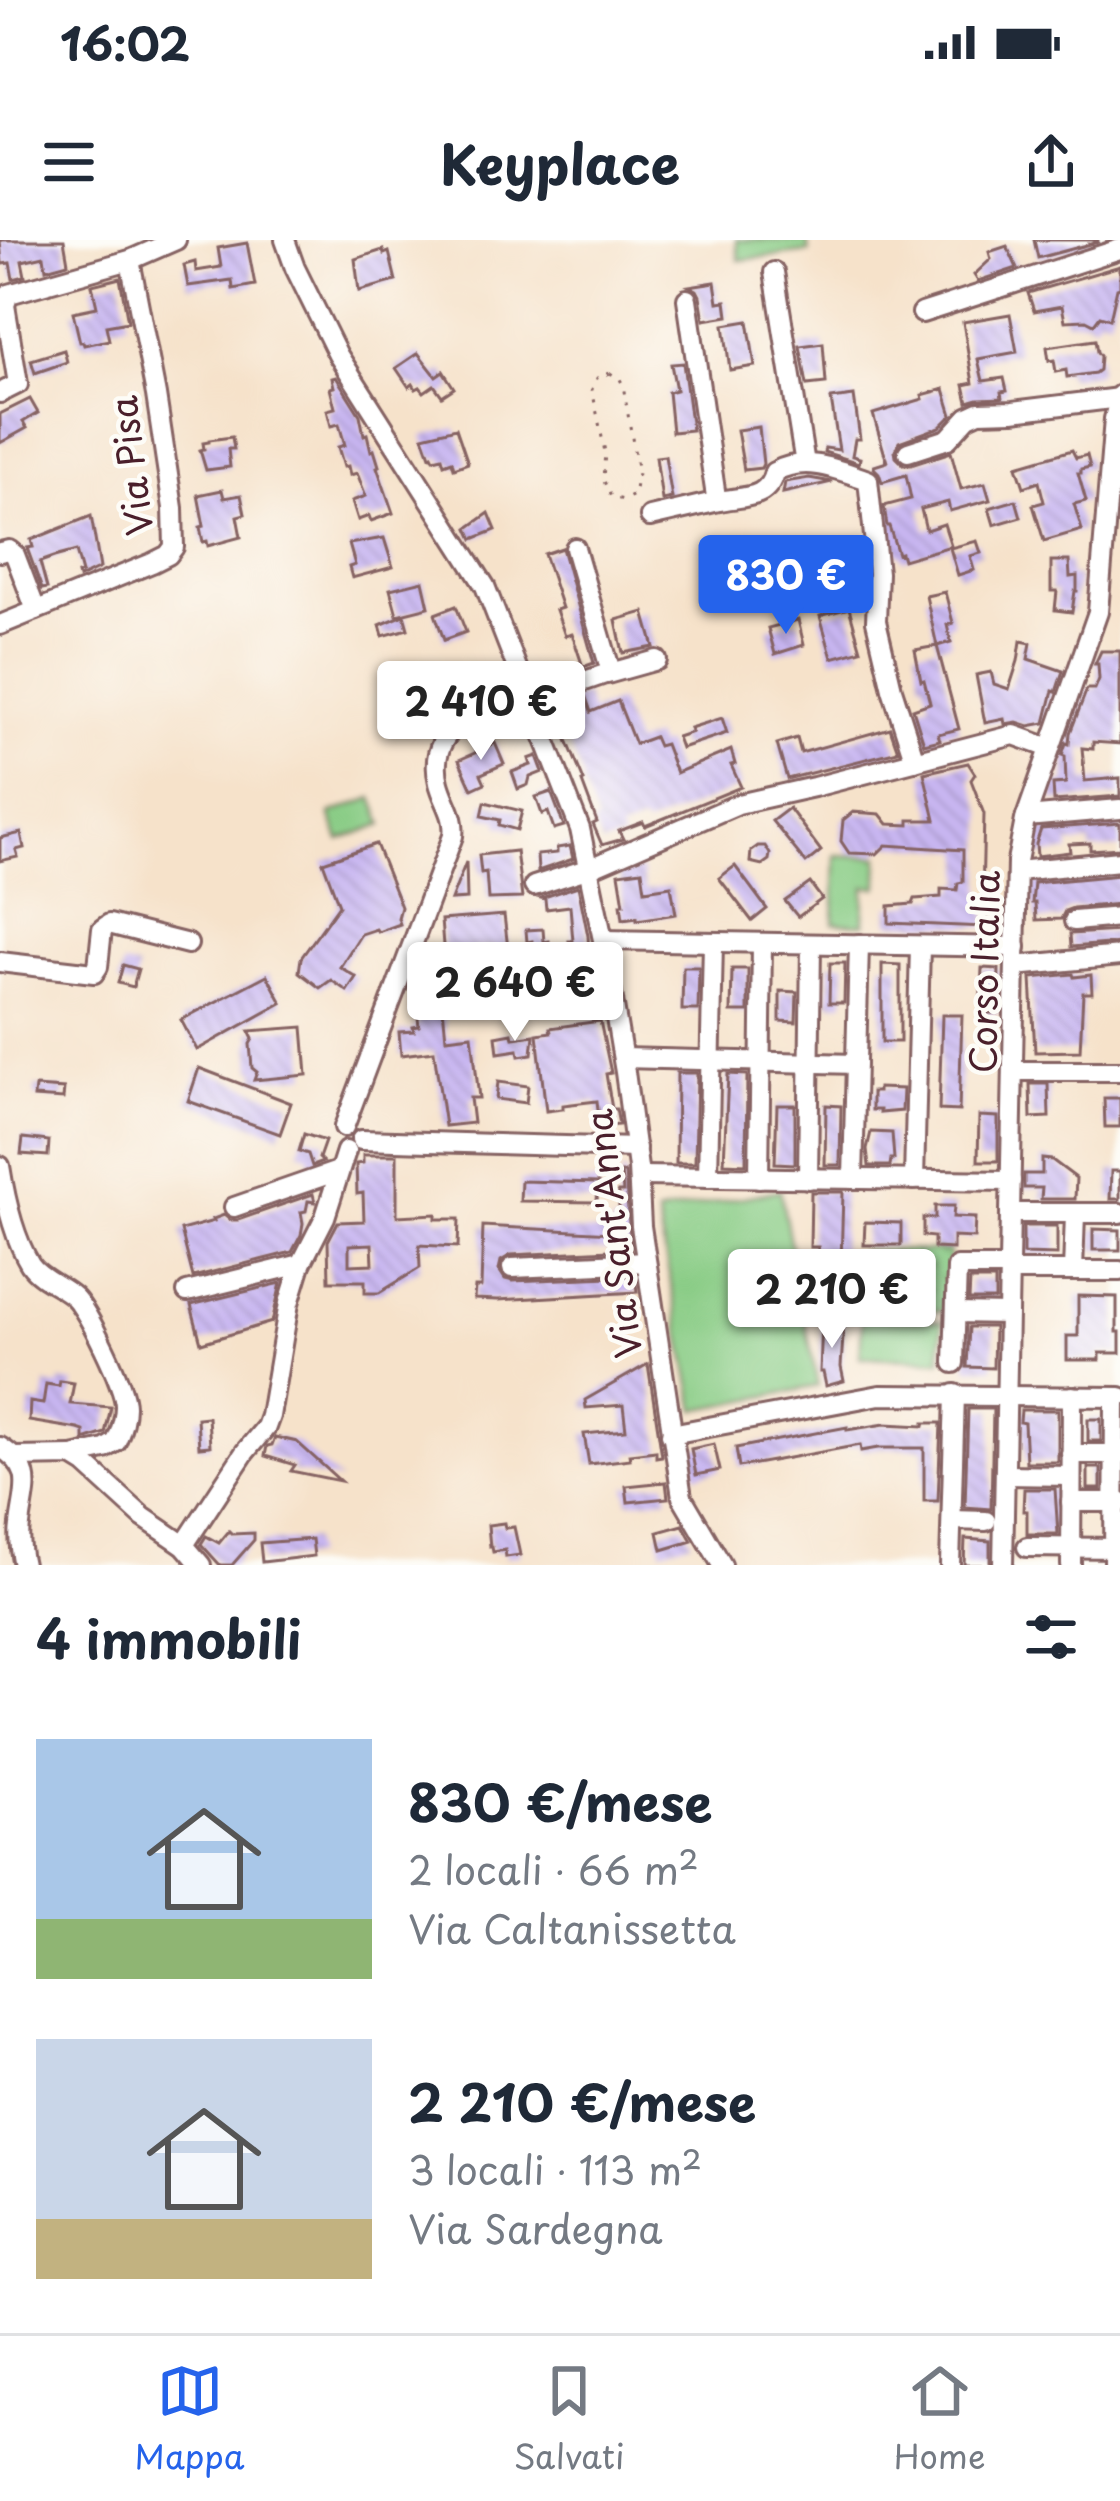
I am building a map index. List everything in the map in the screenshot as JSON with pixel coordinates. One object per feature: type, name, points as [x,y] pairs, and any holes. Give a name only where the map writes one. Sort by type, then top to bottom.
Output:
[{"type":"street","points":[[0,393],[18,384],[5,305],[9,294],[130,260],[176,240]]},
{"type":"street","name":"Via Sant'Anna","points":[[285,240],[338,355],[485,586],[580,829],[623,1058],[641,1226],[682,1497],[722,1565]]},
{"type":"street","points":[[922,313],[1120,249]]},
{"type":"street","name":"Via Pisa","points":[[0,625],[152,563],[174,547],[156,394],[130,260]]},
{"type":"street","points":[[774,272],[805,464]]},
{"type":"street","points":[[687,299],[719,501]]},
{"type":"street","points":[[908,452],[948,439],[979,412],[1120,397]]},
{"type":"street","name":"Corso Italia","points":[[1003,1565],[1017,871],[1026,817],[1098,612],[1113,501],[1114,418],[1120,397]]},
{"type":"street","points":[[650,517],[765,492],[778,469],[805,464],[820,464],[868,480],[876,621],[915,760]]},
{"type":"street","points":[[575,548],[610,667],[608,674]]},
{"type":"street","points":[[0,552],[9,550],[15,555],[36,610]]},
{"type":"street","points":[[782,604],[877,586]]},
{"type":"street","points":[[636,1148],[339,1147],[336,1140],[453,836],[455,822],[438,782],[437,762],[453,727],[468,715],[657,660]]},
{"type":"street","points":[[534,886],[590,868],[738,804],[1014,735],[1050,748]]},
{"type":"street","points":[[1026,817],[1120,809]]},
{"type":"street","points":[[1017,871],[1120,861]]},
{"type":"street","points":[[1074,921],[1120,917]]},
{"type":"street","points":[[0,962],[94,973],[102,929],[109,924],[188,944]]},
{"type":"street","points":[[604,940],[920,946],[1016,957],[1120,956]]},
{"type":"street","points":[[708,1177],[713,942]]},
{"type":"street","points":[[759,1178],[763,943]]},
{"type":"street","points":[[808,1179],[811,944]]},
{"type":"street","points":[[854,1179],[859,944]]},
{"type":"street","points":[[914,1180],[920,946]]},
{"type":"street","points":[[623,1058],[856,1064]]},
{"type":"street","points":[[1013,1071],[1120,1071]]},
{"type":"street","points":[[184,1545],[266,1427],[289,1303],[325,1217],[338,1171],[354,1146]]},
{"type":"street","points":[[0,1166],[23,1250],[32,1266],[86,1311],[125,1405],[116,1442],[105,1449],[72,1456],[8,1452]]},
{"type":"street","points":[[234,1207],[338,1171]]},
{"type":"street","points":[[639,1176],[1011,1181]]},
{"type":"street","points":[[1010,1213],[1120,1213]]},
{"type":"street","points":[[1073,1271],[1075,1214]]},
{"type":"street","points":[[512,1268],[646,1262]]},
{"type":"street","points":[[187,1292],[302,1264]]},
{"type":"street","points":[[954,1363],[957,1267],[1120,1271]]},
{"type":"street","points":[[956,1313],[1008,1314]]},
{"type":"street","points":[[950,1565],[955,1394]]},
{"type":"street","points":[[671,1434],[880,1395],[1117,1397],[1116,1554],[1071,1556],[1027,1547]]},
{"type":"street","points":[[1071,1556],[1072,1396]]},
{"type":"street","points":[[8,1452],[26,1479],[19,1528],[23,1565]]},
{"type":"street","points":[[1071,1454],[1118,1454]]},
{"type":"street","points":[[72,1456],[184,1545],[201,1565]]},
{"type":"street","points":[[1005,1475],[1071,1477]]},
{"type":"street","points":[[1071,1502],[1118,1502]]},
{"type":"street","points":[[952,1520],[986,1521]]},
{"type":"path","points":[[602,374],[615,375],[623,386],[634,445],[637,489],[628,499],[617,500],[604,486],[605,452],[593,402],[592,385],[602,374]]},
{"type":"green space","points":[[736,240],[807,240],[809,252],[739,260]]},
{"type":"green space","points":[[373,798],[383,824],[340,840],[330,814]]},
{"type":"green space","points":[[836,855],[879,857],[878,887],[865,887],[864,924],[834,923]]},
{"type":"green space","points":[[780,1190],[818,1386],[696,1410],[657,1214]]},
{"type":"green space","points":[[861,1250],[949,1251],[947,1311],[859,1309]]},
{"type":"green space","points":[[862,1319],[942,1321],[941,1360],[860,1357]]},
{"type":"building","points":[[0,240],[64,240],[68,263],[46,269],[44,256],[22,261],[25,276],[13,279],[10,263],[2,264]]},
{"type":"building","points":[[1034,240],[1098,240],[1098,242],[1038,258]]},
{"type":"building","points":[[247,243],[255,285],[233,289],[232,280],[188,286],[184,265],[195,262],[196,271],[221,267],[218,248]]},
{"type":"building","points":[[1007,246],[1017,268],[978,281],[974,275],[991,259],[989,252]]},
{"type":"building","points":[[389,252],[396,281],[359,291],[355,259]]},
{"type":"building","points":[[1120,266],[1120,287],[1110,319],[1100,316],[1094,324],[1065,321],[1062,306],[1034,311],[1028,293]]},
{"type":"building","points":[[120,278],[128,322],[106,326],[109,340],[84,345],[73,312],[97,307],[92,285]]},
{"type":"building","points":[[715,282],[718,302],[726,301],[728,316],[704,320],[700,296],[689,286]]},
{"type":"building","points":[[1010,314],[1017,352],[978,359],[983,381],[1004,378],[1007,391],[1001,392],[1002,398],[968,402],[964,385],[973,383],[963,322]]},
{"type":"building","points":[[748,321],[755,366],[730,370],[724,325]]},
{"type":"building","points":[[1095,340],[1100,356],[1095,373],[1067,377],[1066,370],[1056,372],[1054,360],[1049,361],[1047,347]]},
{"type":"building","points":[[823,343],[826,383],[807,385],[800,346]]},
{"type":"building","points":[[64,350],[67,362],[35,373],[31,360]]},
{"type":"building","points":[[418,353],[436,376],[443,371],[454,388],[442,396],[434,385],[424,392],[413,384],[409,387],[396,368]]},
{"type":"building","points":[[683,363],[692,430],[672,432],[668,392],[676,390],[671,364]]},
{"type":"building","points":[[336,377],[360,415],[393,513],[371,521],[369,516],[358,520],[352,501],[366,496],[357,473],[350,475],[348,466],[344,467],[338,447],[345,445],[339,424],[331,426],[327,410],[335,408],[330,388]]},
{"type":"building","points":[[944,389],[952,415],[940,427],[899,442],[896,457],[911,465],[951,452],[961,489],[985,483],[990,500],[950,511],[948,502],[921,509],[926,530],[944,524],[951,546],[903,560],[887,526],[884,506],[911,499],[906,475],[882,482],[874,468],[887,462],[873,414]]},
{"type":"building","points":[[854,396],[860,439],[855,439],[852,456],[860,458],[859,463],[824,452],[825,448],[839,450],[831,399]]},
{"type":"building","points":[[30,399],[38,413],[23,422],[27,428],[0,443],[0,414]]},
{"type":"building","points":[[759,427],[763,464],[744,470],[737,430]]},
{"type":"building","points":[[456,428],[468,463],[454,468],[452,461],[444,464],[442,457],[430,456],[423,436]]},
{"type":"building","points":[[232,437],[230,467],[206,470],[200,450],[203,443]]},
{"type":"building","points":[[1072,450],[1076,458],[1087,455],[1090,467],[1078,473],[1086,501],[1074,504],[1082,530],[1044,541],[1033,505],[1044,502],[1039,482],[1024,487],[1017,466]]},
{"type":"building","points":[[665,456],[672,498],[662,500],[656,457]]},
{"type":"building","points":[[809,478],[832,482],[783,493],[785,482]]},
{"type":"building","points":[[222,490],[224,498],[241,495],[245,514],[237,516],[241,537],[208,546],[200,527],[204,526],[198,495]]},
{"type":"building","points":[[1016,500],[1021,517],[994,525],[989,508]]},
{"type":"building","points":[[489,513],[496,530],[473,539],[468,528]]},
{"type":"building","points":[[91,516],[100,568],[79,578],[76,551],[40,562],[47,588],[42,589],[27,548],[33,547],[31,540]]},
{"type":"building","points":[[384,538],[393,567],[352,578],[349,567],[355,565],[349,544]]},
{"type":"building","points":[[977,541],[981,553],[970,556],[974,570],[958,575],[950,548]]},
{"type":"building","points":[[562,548],[594,663],[583,667],[572,634],[565,636],[556,610],[562,608],[544,554]]},
{"type":"building","points":[[1051,561],[1069,561],[1070,577],[1077,576],[1072,612],[1055,610]]},
{"type":"building","points":[[423,581],[429,607],[397,615],[390,589]]},
{"type":"building","points":[[945,592],[953,623],[947,625],[951,642],[937,646],[926,596]]},
{"type":"building","points":[[456,606],[466,632],[444,640],[435,614]]},
{"type":"building","points":[[849,608],[861,650],[832,658],[820,616]]},
{"type":"building","points":[[644,612],[654,647],[623,653],[616,620]]},
{"type":"building","points":[[404,615],[408,629],[383,636],[380,625]]},
{"type":"building","points":[[798,620],[804,645],[775,654],[768,628]]},
{"type":"building","points":[[1021,641],[1031,643],[1028,659],[1063,671],[1045,723],[1005,724],[1004,719],[985,723],[976,675],[991,672],[994,684],[1009,689]]},
{"type":"building","points":[[937,646],[959,729],[938,734],[940,740],[924,744],[913,709],[930,703],[915,650]]},
{"type":"building","points":[[1101,651],[1120,651],[1120,744],[1093,742],[1093,749],[1082,748],[1085,781],[1120,778],[1120,796],[1054,801],[1053,784],[1066,783],[1062,755],[1066,743],[1087,689],[1095,689],[1099,679],[1095,664]]},
{"type":"building","points":[[585,695],[591,712],[618,701],[635,744],[654,737],[658,746],[665,744],[676,773],[731,750],[735,764],[731,765],[741,787],[645,826],[643,822],[619,831],[623,839],[602,845],[584,781],[553,706]]},
{"type":"building","points":[[722,718],[727,733],[681,748],[677,737]]},
{"type":"building","points":[[890,728],[898,751],[787,779],[777,744],[797,738],[801,753]]},
{"type":"building","points":[[483,739],[487,747],[495,743],[504,764],[481,774],[485,783],[472,789],[459,760],[477,752],[473,743]]},
{"type":"building","points":[[537,756],[543,772],[518,789],[512,772],[531,765],[529,759]]},
{"type":"building","points":[[968,763],[984,814],[986,927],[889,923],[889,906],[941,897],[941,889],[957,890],[963,882],[963,850],[886,845],[877,854],[849,853],[841,841],[843,820],[853,812],[880,814],[888,824],[935,820],[924,773]]},
{"type":"building","points":[[551,792],[564,826],[554,829],[536,797]]},
{"type":"building","points":[[485,802],[522,811],[517,830],[482,816]]},
{"type":"building","points":[[789,808],[821,851],[806,863],[772,821]]},
{"type":"building","points":[[1120,823],[1120,848],[1090,850],[1090,843],[1069,844],[1070,852],[1037,856],[1041,829]]},
{"type":"building","points":[[21,833],[24,848],[16,850],[18,857],[0,861],[0,838]]},
{"type":"building","points":[[376,844],[401,907],[400,924],[361,934],[340,967],[356,977],[347,991],[331,980],[320,988],[299,972],[301,958],[339,905],[323,862]]},
{"type":"building","points":[[570,846],[573,859],[538,871],[537,855]]},
{"type":"building","points":[[765,846],[770,854],[762,865],[750,862],[751,851]]},
{"type":"building","points":[[516,851],[522,898],[488,899],[479,855]]},
{"type":"building","points":[[466,862],[467,899],[451,900]]},
{"type":"building","points":[[735,866],[767,909],[752,921],[719,878]]},
{"type":"building","points":[[642,870],[645,890],[671,886],[676,914],[623,919],[619,873]]},
{"type":"building","points":[[1120,875],[1120,904],[1073,908],[1061,919],[1036,920],[1034,883]]},
{"type":"building","points":[[810,883],[822,899],[798,917],[785,901]]},
{"type":"building","points":[[578,886],[590,972],[595,972],[599,996],[574,1001],[570,906],[546,909],[541,898]]},
{"type":"building","points":[[504,915],[509,957],[496,958],[495,947],[473,949],[474,960],[444,958],[441,920]]},
{"type":"building","points":[[543,929],[544,942],[549,941],[555,1003],[533,1008],[529,968],[535,968],[526,930]]},
{"type":"building","points":[[1120,931],[1120,943],[1071,947],[1070,934]]},
{"type":"building","points":[[830,963],[845,963],[844,1003],[829,1003]]},
{"type":"building","points":[[882,964],[900,965],[900,1042],[882,1042]]},
{"type":"building","points":[[123,965],[138,969],[133,987],[118,983]]},
{"type":"building","points":[[683,967],[699,967],[698,1010],[682,1010]]},
{"type":"building","points":[[982,968],[999,969],[998,1013],[980,1013]]},
{"type":"building","points":[[732,969],[748,969],[748,1012],[731,1012]]},
{"type":"building","points":[[267,975],[282,1003],[197,1050],[181,1020]]},
{"type":"building","points":[[1091,975],[1092,993],[1083,993],[1080,1051],[1035,1052],[1031,978]]},
{"type":"building","points":[[511,976],[513,998],[443,1008],[446,1038],[472,1035],[479,1098],[470,1098],[473,1123],[445,1126],[434,1051],[401,1055],[399,1032],[419,1026],[414,983]]},
{"type":"building","points":[[780,991],[797,992],[796,1022],[780,1021]]},
{"type":"building","points":[[942,1015],[962,1015],[959,1111],[939,1110]]},
{"type":"building","points":[[600,1021],[611,1073],[606,1074],[612,1109],[616,1109],[619,1125],[600,1127],[597,1101],[546,1111],[537,1034]]},
{"type":"building","points":[[303,1027],[307,1075],[254,1080],[257,1072],[252,1068],[249,1031]]},
{"type":"building","points":[[512,1033],[513,1038],[534,1035],[532,1054],[498,1053],[496,1036]]},
{"type":"building","points":[[199,1068],[291,1103],[280,1134],[188,1101]]},
{"type":"building","points":[[677,1073],[697,1073],[695,1163],[676,1163]]},
{"type":"building","points":[[728,1074],[747,1075],[746,1164],[724,1163]]},
{"type":"building","points":[[498,1082],[528,1086],[526,1103],[496,1099]]},
{"type":"building","points":[[1030,1084],[1048,1084],[1049,1117],[1031,1118]]},
{"type":"building","points":[[35,1087],[64,1089],[63,1099],[34,1097]]},
{"type":"building","points":[[903,1089],[902,1111],[872,1110],[872,1092]]},
{"type":"building","points":[[1104,1098],[1120,1098],[1120,1127],[1105,1127]]},
{"type":"building","points":[[777,1105],[795,1105],[795,1164],[775,1163]]},
{"type":"building","points":[[826,1105],[841,1106],[840,1165],[825,1165]]},
{"type":"building","points":[[979,1116],[998,1117],[998,1161],[978,1161]]},
{"type":"building","points":[[871,1132],[892,1133],[890,1166],[869,1166]]},
{"type":"building","points":[[304,1134],[325,1141],[319,1158],[323,1162],[312,1166],[308,1154],[299,1151]]},
{"type":"building","points":[[23,1138],[49,1141],[48,1156],[21,1154]]},
{"type":"building","points":[[363,1155],[397,1155],[397,1216],[436,1214],[436,1219],[459,1219],[458,1247],[419,1245],[420,1268],[379,1293],[365,1293],[365,1281],[329,1281],[328,1241],[338,1222],[364,1221],[356,1164],[363,1163]],"holes":[[[372,1244],[373,1264],[349,1265],[349,1245]]]},
{"type":"building","points":[[1042,1159],[1052,1160],[1076,1178],[1075,1199],[1041,1199],[1042,1188],[1024,1188],[1024,1174],[1042,1174]]},
{"type":"building","points":[[1111,1171],[1120,1171],[1120,1199],[1110,1199]]},
{"type":"building","points":[[621,1173],[625,1173],[631,1249],[511,1255],[501,1261],[499,1270],[513,1281],[635,1276],[637,1292],[474,1299],[475,1287],[481,1287],[483,1226],[612,1233],[612,1223],[620,1222]]},
{"type":"building","points":[[521,1181],[598,1183],[597,1202],[520,1201]]},
{"type":"building","points":[[811,1192],[843,1192],[841,1264],[848,1264],[847,1299],[816,1298],[818,1247],[810,1247]]},
{"type":"building","points":[[313,1194],[315,1202],[308,1201],[306,1211],[301,1212],[301,1235],[292,1252],[193,1277],[181,1230],[224,1215],[238,1220]]},
{"type":"building","points":[[935,1206],[954,1206],[953,1217],[975,1218],[974,1238],[953,1237],[953,1249],[934,1248],[934,1237],[923,1236],[923,1218],[935,1218]]},
{"type":"building","points":[[865,1222],[901,1223],[901,1245],[864,1245]]},
{"type":"building","points":[[1023,1226],[1057,1226],[1057,1255],[1023,1254]]},
{"type":"building","points":[[1093,1229],[1120,1230],[1120,1250],[1093,1250]]},
{"type":"building","points":[[970,1280],[995,1280],[995,1300],[969,1300]]},
{"type":"building","points":[[281,1283],[272,1322],[201,1343],[191,1305]]},
{"type":"building","points":[[1078,1296],[1117,1297],[1120,1353],[1100,1353],[1100,1360],[1067,1360],[1067,1336],[1078,1336]]},
{"type":"building","points":[[822,1320],[844,1321],[844,1381],[826,1386],[820,1372]]},
{"type":"building","points":[[969,1327],[994,1327],[993,1368],[967,1367]]},
{"type":"building","points":[[648,1364],[662,1456],[656,1457],[656,1451],[589,1464],[584,1434],[626,1430],[623,1405],[586,1408],[585,1400]]},
{"type":"building","points":[[60,1381],[74,1383],[70,1404],[111,1407],[105,1433],[84,1440],[84,1431],[29,1421],[30,1402],[43,1404],[46,1384],[59,1386]]},
{"type":"building","points":[[968,1409],[993,1409],[991,1509],[965,1507]]},
{"type":"building","points":[[1021,1410],[1058,1410],[1058,1462],[1026,1462]]},
{"type":"building","points":[[208,1417],[210,1446],[199,1447],[197,1418]]},
{"type":"building","points":[[1088,1419],[1101,1419],[1101,1441],[1088,1441]]},
{"type":"building","points":[[941,1423],[938,1501],[924,1501],[924,1448],[861,1451],[860,1445],[739,1467],[736,1448],[847,1427]]},
{"type":"building","points":[[275,1437],[297,1442],[340,1481],[291,1471],[295,1465],[265,1456]]},
{"type":"building","points":[[714,1444],[720,1470],[696,1475],[691,1449]]},
{"type":"building","points":[[1088,1468],[1101,1468],[1101,1489],[1088,1489]]},
{"type":"building","points":[[666,1482],[668,1498],[628,1502],[626,1486]]},
{"type":"building","points":[[1024,1489],[1055,1489],[1058,1534],[1027,1534]]},
{"type":"building","points":[[504,1523],[505,1528],[514,1527],[520,1555],[506,1557],[505,1550],[493,1552],[490,1547],[488,1525]]},
{"type":"building","points":[[683,1525],[692,1541],[662,1550],[658,1532]]},
{"type":"building","points":[[229,1531],[254,1533],[254,1540],[232,1565],[220,1565],[201,1544],[206,1536],[219,1543]]},
{"type":"building","points":[[312,1539],[314,1556],[262,1562],[260,1543]]},
{"type":"building","points":[[965,1539],[990,1541],[990,1565],[964,1565]]}]
